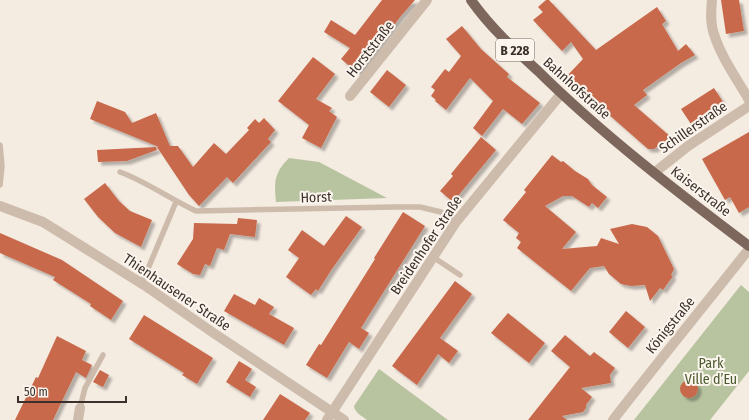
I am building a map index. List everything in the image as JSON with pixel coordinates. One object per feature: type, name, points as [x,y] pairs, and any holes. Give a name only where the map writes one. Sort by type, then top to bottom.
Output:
[{"type":"main road","name":"Bahnhofstraße","points":[[469,1],[496,31],[561,94],[654,173]]},
{"type":"main road","name":"Kaiserstraße","points":[[654,173],[749,247]]},
{"type":"street","name":"Horststraße","points":[[350,96],[427,0]]},
{"type":"street","points":[[712,0],[710,14],[714,33],[722,53],[749,100]]},
{"type":"street","name":"Breidenhofer Straße","points":[[329,416],[456,222],[561,94]]},
{"type":"street","name":"Schillerstraße","points":[[654,173],[688,146],[749,106]]},
{"type":"street","name":"Thienhausener Straße","points":[[0,206],[43,222],[142,283],[329,416],[344,420]]},
{"type":"street","name":"Königstraße","points":[[613,420],[684,328],[729,275],[749,247]]},
{"type":"street","points":[[78,420],[80,408]]},
{"type":"lane","points":[[0,145],[2,166],[0,185]]},
{"type":"lane","name":"Horst","points":[[120,172],[196,211],[420,207],[441,212],[456,222]]},
{"type":"lane","points":[[142,283],[176,202]]},
{"type":"lane","points":[[433,257],[460,275]]},
{"type":"lane","points":[[80,408],[84,388],[103,355]]},
{"type":"green space","points":[[289,158],[319,162],[387,198],[276,202],[276,178],[280,168]]},
{"type":"green space","name":"Park Ville d’Eu","points":[[741,285],[749,292],[749,371],[710,420],[634,420]]},
{"type":"green space","points":[[379,369],[448,420],[367,420],[361,416],[356,411],[354,406]]},
{"type":"building","points":[[382,0],[415,0],[358,73],[341,59],[350,48],[324,32],[331,20],[355,35]]},
{"type":"building","points":[[546,0],[549,0],[596,50],[657,7],[666,21],[662,24],[678,51],[686,44],[695,55],[643,90],[647,95],[634,105],[671,137],[654,149],[648,149],[566,77],[583,59],[571,42],[562,51],[533,20],[543,12],[538,7]]},
{"type":"building","points":[[721,0],[739,0],[744,31],[726,34]]},
{"type":"building","points":[[462,26],[481,49],[509,74],[507,77],[540,103],[522,124],[503,109],[482,136],[473,128],[493,101],[470,78],[446,110],[431,96],[435,90],[431,87],[445,69],[449,72],[461,56],[446,39]]},
{"type":"building","points":[[313,57],[335,74],[316,99],[332,108],[329,111],[337,117],[321,148],[302,138],[309,125],[278,101]]},
{"type":"building","points":[[387,70],[406,85],[389,107],[370,92]]},
{"type":"building","points":[[714,88],[723,102],[691,124],[681,109]]},
{"type":"building","points":[[97,101],[125,112],[132,123],[156,113],[170,146],[178,146],[193,167],[214,143],[226,154],[249,130],[247,128],[255,119],[259,123],[264,118],[275,130],[268,139],[271,142],[233,183],[227,177],[199,206],[189,195],[157,147],[159,147],[90,119]]},
{"type":"building","points":[[749,132],[749,207],[739,213],[730,197],[725,200],[702,159]]},
{"type":"building","points":[[481,137],[496,150],[453,202],[440,191],[453,176],[451,174]]},
{"type":"building","points":[[156,147],[157,150],[127,161],[98,162],[97,150]]},
{"type":"building","points":[[552,155],[588,179],[592,185],[607,197],[598,208],[592,203],[589,207],[572,196],[563,196],[545,206],[576,232],[562,249],[597,246],[601,238],[619,244],[610,229],[632,224],[647,227],[658,236],[674,269],[671,275],[673,276],[663,290],[660,288],[650,301],[645,285],[631,286],[621,284],[609,274],[604,266],[590,268],[571,291],[517,248],[521,242],[516,238],[519,233],[503,220],[526,192],[524,190]]},
{"type":"building","points":[[105,183],[119,201],[130,211],[152,220],[141,247],[115,233],[98,217],[84,199]]},
{"type":"building","points":[[403,212],[425,226],[361,328],[369,333],[359,349],[349,342],[327,378],[306,365],[319,344],[321,345]]},
{"type":"building","points":[[346,216],[362,227],[318,291],[316,289],[311,295],[286,277],[299,258],[288,250],[302,230],[324,246]]},
{"type":"building","points":[[238,218],[257,220],[255,237],[230,234],[224,250],[217,248],[210,266],[205,264],[200,275],[193,274],[177,264],[193,239],[194,223],[237,224]]},
{"type":"building","points":[[0,233],[62,260],[123,301],[111,320],[90,306],[91,304],[53,280],[55,277],[0,253]]},
{"type":"building","points":[[455,281],[472,294],[440,338],[458,351],[449,363],[438,354],[417,385],[392,366]]},
{"type":"building","points":[[234,294],[255,305],[259,298],[274,307],[269,314],[294,328],[284,345],[224,311]]},
{"type":"building","points":[[626,311],[645,327],[628,348],[609,332]]},
{"type":"building","points":[[508,313],[545,343],[529,363],[491,333]]},
{"type":"building","points":[[144,315],[213,358],[197,384],[182,375],[184,373],[129,339]]},
{"type":"building","points":[[565,335],[590,356],[594,352],[615,368],[610,375],[611,383],[581,388],[592,397],[583,412],[562,416],[567,420],[528,420],[570,367],[551,351]]},
{"type":"building","points":[[57,336],[86,351],[82,360],[92,365],[86,378],[76,372],[53,420],[15,420],[36,377],[38,378]]},
{"type":"building","points":[[239,361],[252,369],[245,380],[256,387],[250,397],[226,382]]},
{"type":"building","points":[[100,370],[109,375],[103,387],[93,382]]},
{"type":"building","points":[[689,380],[695,383],[698,389],[695,395],[689,398],[683,395],[680,389],[683,383]]},
{"type":"building","points":[[280,394],[310,413],[305,420],[263,420]]}]
